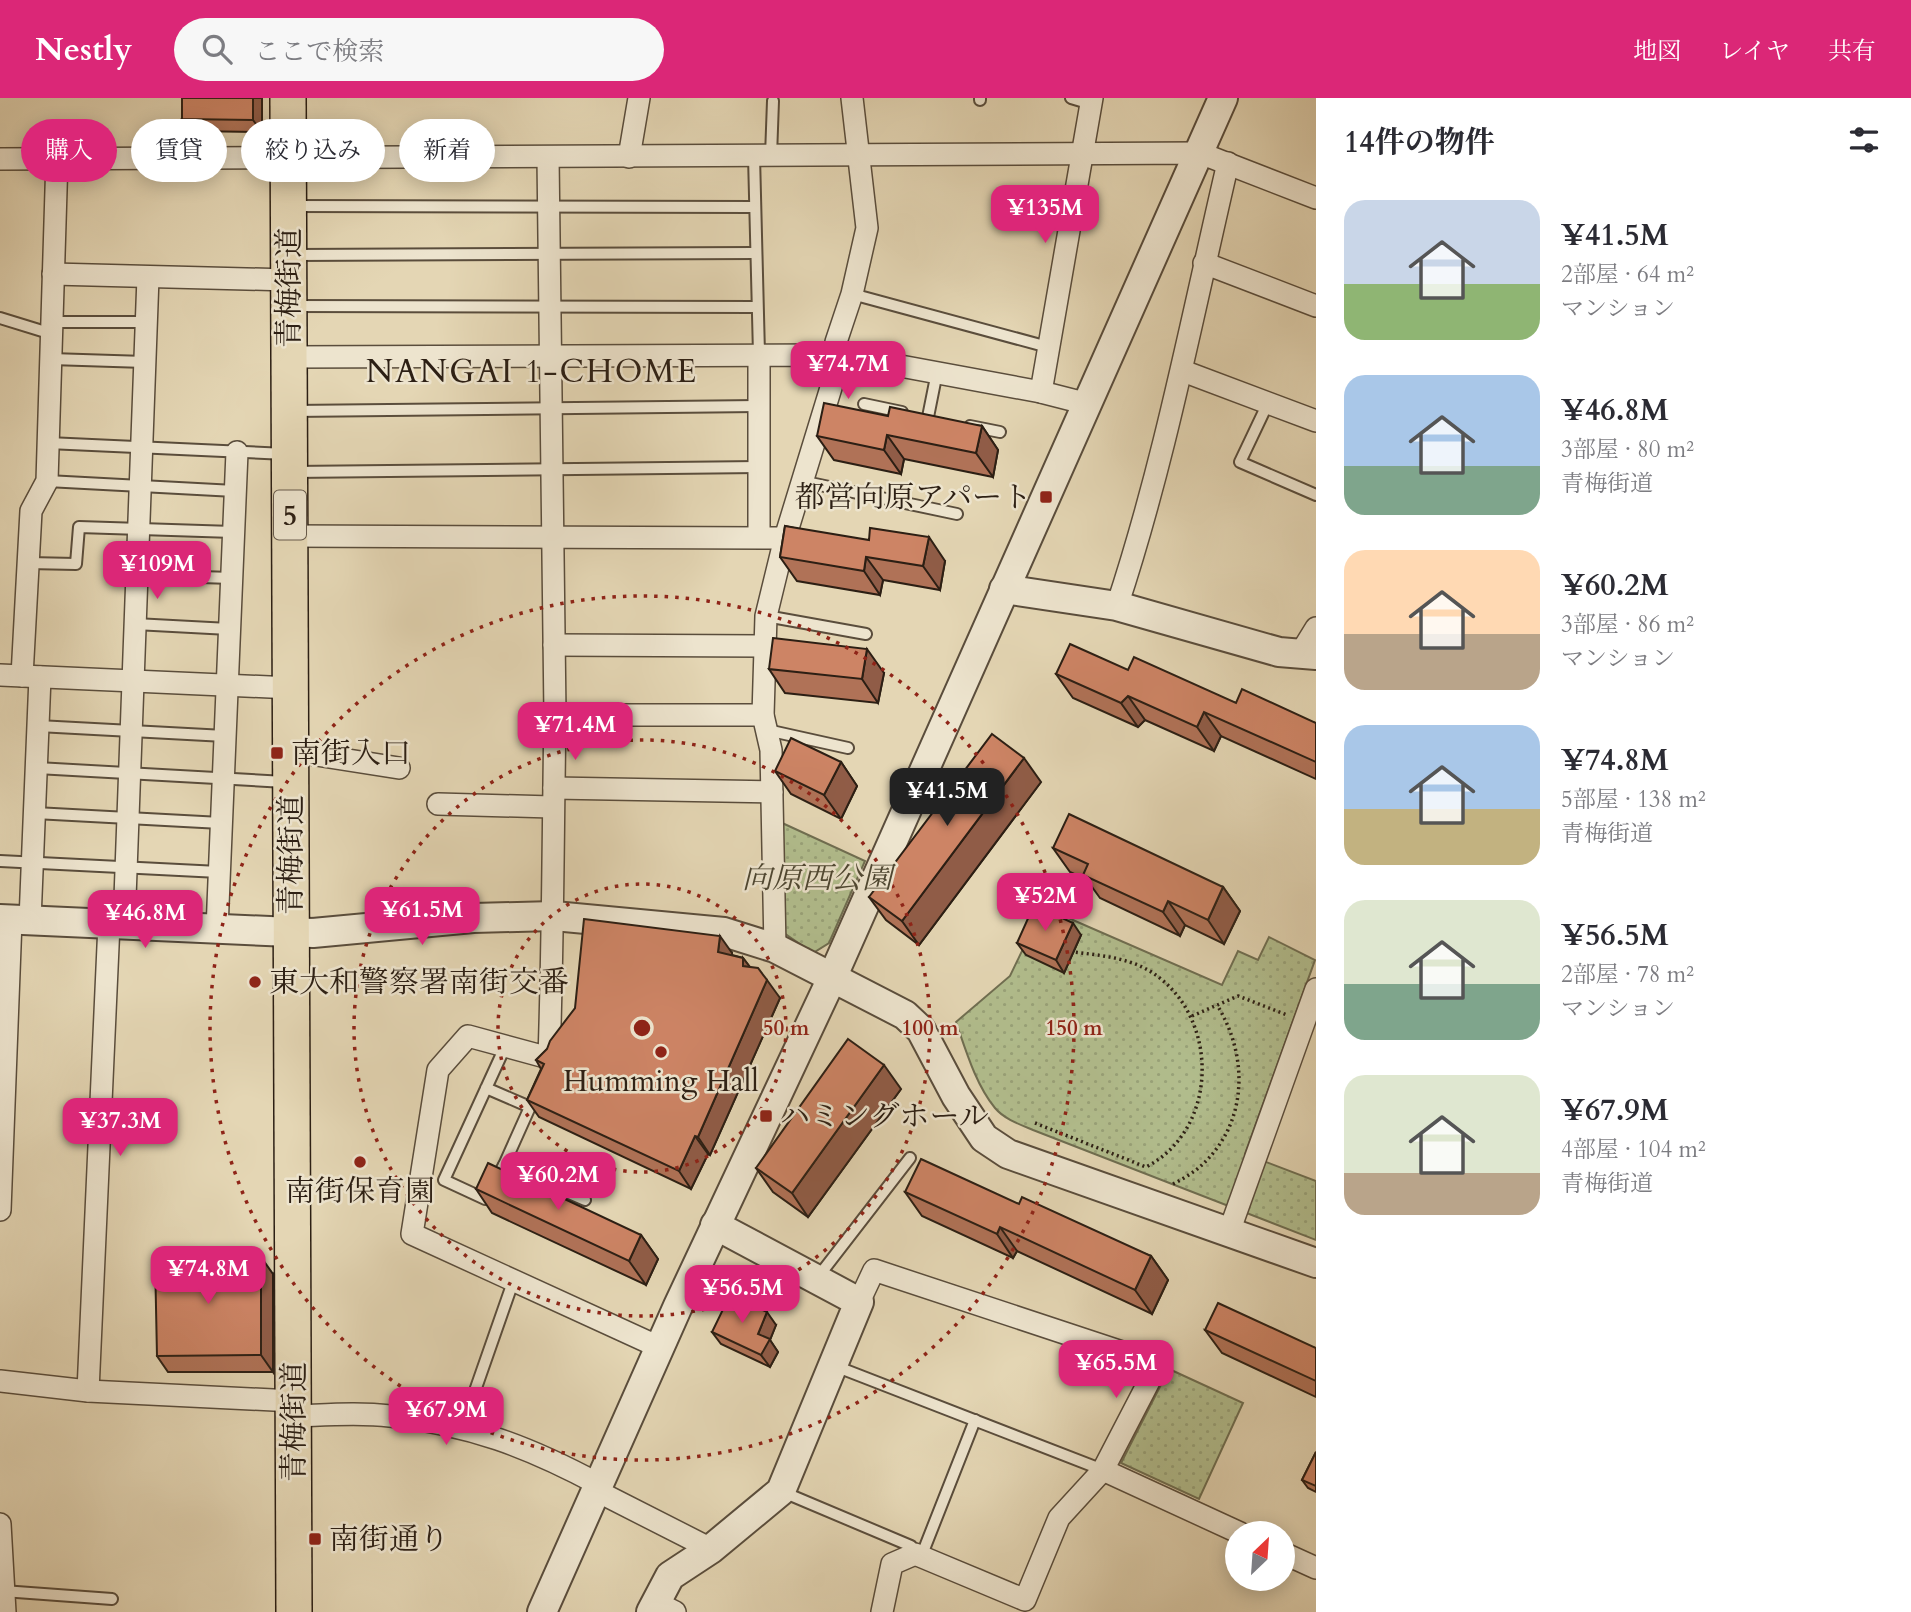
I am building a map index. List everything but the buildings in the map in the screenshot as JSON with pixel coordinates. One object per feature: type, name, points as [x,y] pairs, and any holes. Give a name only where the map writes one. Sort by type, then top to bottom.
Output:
[{"type":"main road","name":"青梅街道","points":[[288,98],[288,119]]},
{"type":"main road","name":"青梅街道","points":[[288,182],[294,1612]]},
{"type":"street","points":[[629,157],[639,98]]},
{"type":"street","points":[[775,948],[771,750],[765,723],[766,616],[785,538],[841,355],[836,342],[852,294],[867,228],[852,98]]},
{"type":"street","points":[[542,1612],[715,1225],[832,978],[1223,98]]},
{"type":"street","points":[[1041,392],[1082,154],[1085,100]]},
{"type":"street","points":[[385,158],[1200,153],[1316,198]]},
{"type":"street","points":[[548,157],[555,715],[554,916],[549,1058],[468,1036],[438,1070],[412,1234],[661,1348]]},
{"type":"street","points":[[117,158],[241,158]]},
{"type":"street","points":[[0,159],[21,159]]},
{"type":"street","points":[[1117,607],[1143,529],[1182,371],[1228,163]]},
{"type":"street","points":[[0,1210],[2,1120],[14,920],[33,863],[38,726],[31,676],[28,563],[31,511],[47,481],[56,182]]},
{"type":"street","points":[[1205,263],[1316,306]]},
{"type":"street","points":[[53,274],[289,280]]},
{"type":"street","points":[[88,1391],[116,924],[126,867],[148,277]]},
{"type":"street","points":[[759,354],[760,536]]},
{"type":"street","points":[[289,357],[841,355],[1041,392],[1088,404]]},
{"type":"street","points":[[1182,371],[1316,421]]},
{"type":"street","points":[[216,929],[237,452]]},
{"type":"street","points":[[290,536],[785,538]]},
{"type":"street","points":[[1004,589],[1117,607],[1279,652],[1308,654],[1316,628]]},
{"type":"street","points":[[554,645],[765,646]]},
{"type":"street","points":[[0,675],[291,688]]},
{"type":"street","points":[[555,715],[765,723]]},
{"type":"street","points":[[291,766],[399,768]]},
{"type":"street","points":[[438,804],[553,797],[772,792]]},
{"type":"street","points":[[14,920],[313,933],[472,918],[554,916],[724,932],[775,948],[905,1015],[921,1030],[971,1120],[984,1138],[1008,1154],[1316,1263]]},
{"type":"street","points":[[1230,1231],[1316,989]]},
{"type":"street","points":[[715,1225],[859,1302]]},
{"type":"street","points":[[660,1609],[670,1576],[711,1549],[781,1490],[874,1270],[1158,1364],[1103,1470],[1059,1518],[1024,1600],[918,1556],[892,1564],[882,1612]]},
{"type":"street","points":[[0,1381],[88,1391],[391,1416],[462,1428],[510,1442],[550,1458],[597,1487],[711,1549]]},
{"type":"street","points":[[1103,1470],[1225,1526]]},
{"type":"street","points":[[0,1524],[3,1598]]},
{"type":"street","points":[[1295,1558],[1316,1568]]},
{"type":"lane","points":[[759,354],[755,207],[773,101]]},
{"type":"lane","points":[[289,206],[755,207]]},
{"type":"lane","points":[[289,280],[550,254],[755,253]]},
{"type":"lane","points":[[289,280],[550,306],[756,307]]},
{"type":"lane","points":[[852,294],[1048,347]]},
{"type":"lane","points":[[0,318],[52,328],[146,322]]},
{"type":"lane","points":[[51,359],[145,362]]},
{"type":"lane","points":[[928,417],[937,372]]},
{"type":"lane","points":[[1268,402],[1240,462],[1316,495]]},
{"type":"lane","points":[[864,404],[940,420]]},
{"type":"lane","points":[[289,411],[758,406]]},
{"type":"lane","points":[[964,425],[1000,432]]},
{"type":"lane","points":[[48,443],[237,452],[290,463],[552,468],[759,467]]},
{"type":"lane","points":[[47,481],[235,491]]},
{"type":"lane","points":[[802,481],[957,514]]},
{"type":"lane","points":[[28,563],[76,564],[79,527],[233,532]]},
{"type":"lane","points":[[137,575],[232,578]]},
{"type":"lane","points":[[766,616],[866,634]]},
{"type":"lane","points":[[135,624],[229,629]]},
{"type":"lane","points":[[765,723],[848,748]]},
{"type":"lane","points":[[38,726],[225,736]]},
{"type":"lane","points":[[37,768],[223,778],[291,766]]},
{"type":"lane","points":[[35,813],[221,823]]},
{"type":"lane","points":[[0,861],[219,872]]},
{"type":"lane","points":[[486,1088],[530,1107],[504,1165],[485,1199],[444,1180],[505,1046]]},
{"type":"lane","points":[[816,1279],[910,1157]]},
{"type":"lane","points":[[504,1165],[585,1200]]},
{"type":"lane","points":[[462,1428],[513,1282]]},
{"type":"lane","points":[[833,1366],[1103,1470]]},
{"type":"lane","points":[[918,1556],[975,1420]]},
{"type":"lane","points":[[781,1490],[911,1546],[918,1556]]},
{"type":"lane","points":[[3,1598],[112,1599]]},
{"type":"path","points":[[1035,1123],[1146,1167],[1160,1160],[1181,1138],[1192,1118],[1198,1096],[1203,1053],[1192,1016],[1160,978],[1122,959],[1074,952]]},
{"type":"path","points":[[1192,1016],[1238,996],[1304,1022]]},
{"type":"path","points":[[1173,1184],[1196,1170],[1210,1156],[1226,1133],[1237,1105],[1240,1063],[1227,1021],[1217,1005]]},
{"type":"green space","name":"向原西公園","points":[[780,822],[865,861],[829,943],[813,953],[784,933]]},
{"type":"green space","points":[[1043,907],[1222,985],[1238,951],[1258,960],[1269,937],[1315,960],[1245,1154],[1316,1181],[1316,1240],[1028,1128],[995,1108],[977,1078],[956,1022],[1010,976]]},
{"type":"green space","points":[[1169,1369],[1243,1403],[1199,1499],[1121,1463]]},
{"type":"place","name":"都営向原アパート","points":[[1046,497]]},
{"type":"place","name":"南街入口","points":[[277,753]]},
{"type":"place","name":"東大和警察署南街交番","points":[[255,982]]},
{"type":"place","name":"Humming Hall","points":[[661,1052]]},
{"type":"place","name":"ハミングホール","points":[[766,1116]]},
{"type":"place","name":"南街保育園","points":[[360,1162]]},
{"type":"place","name":"南街通り","points":[[315,1539]]},
{"type":"district","name":"NANGAI 1-CHOME","points":[[532,371]]}]
